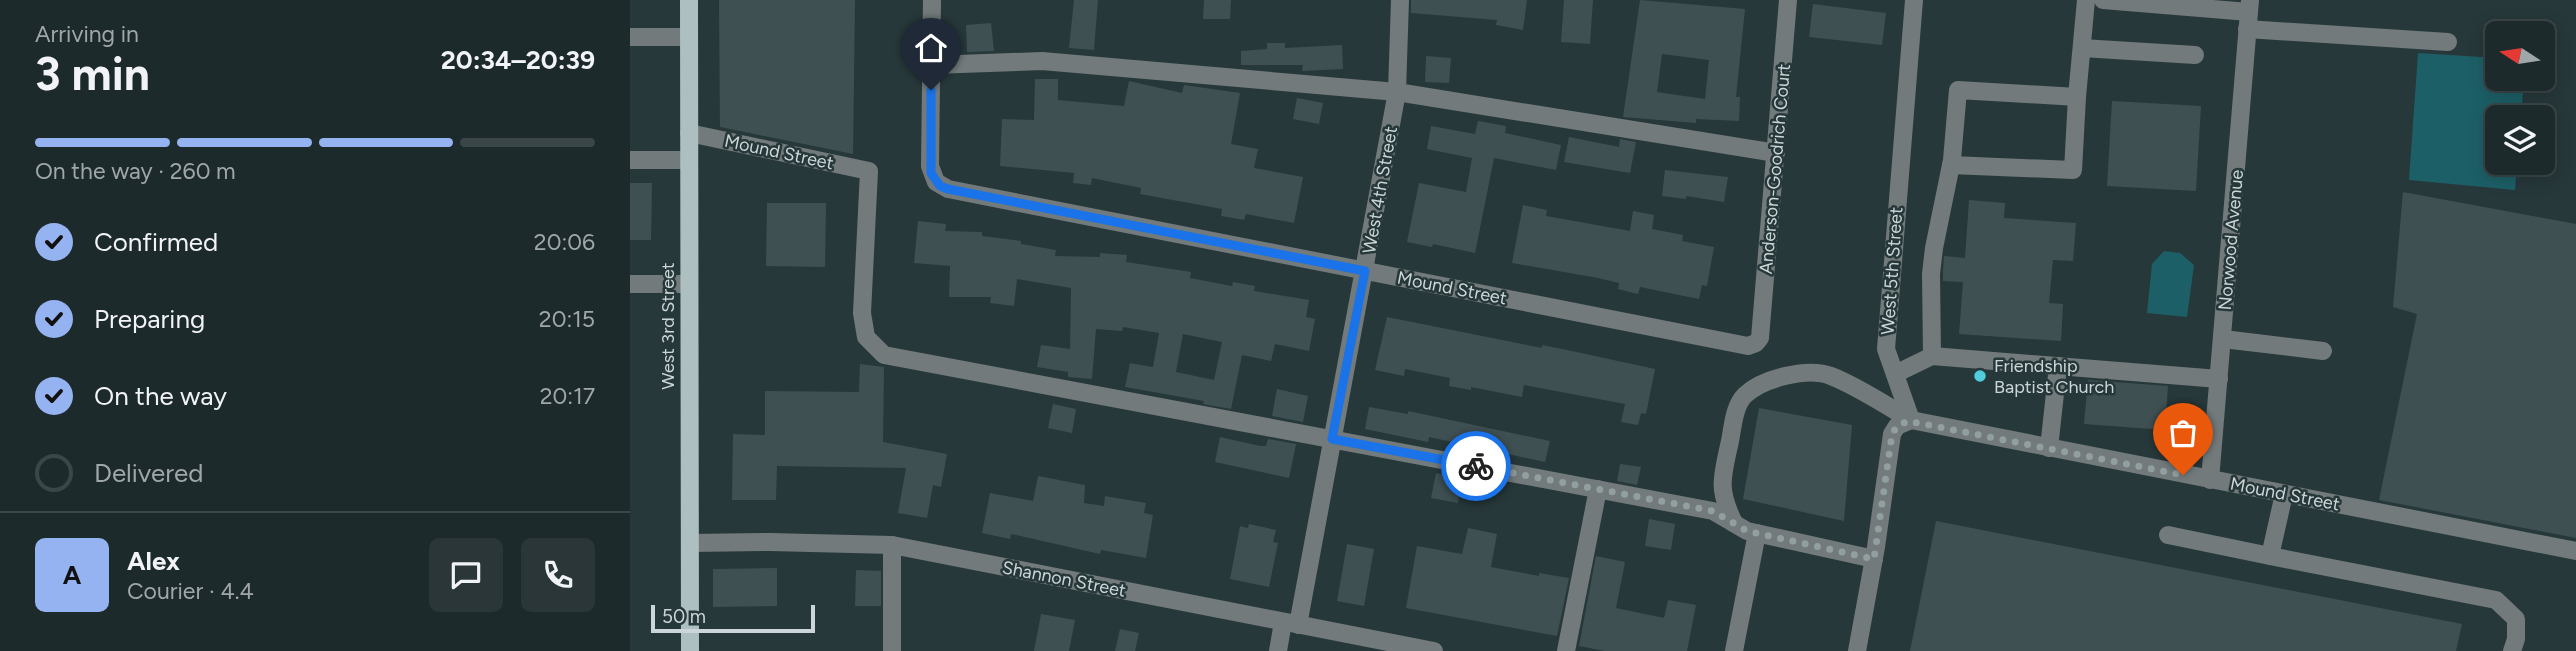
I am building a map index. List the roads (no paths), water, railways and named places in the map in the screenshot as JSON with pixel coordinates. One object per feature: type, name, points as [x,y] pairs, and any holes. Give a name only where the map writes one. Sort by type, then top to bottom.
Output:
[{"type":"main road","name":"West 3rd Street","points":[[689,0],[690,651]]},
{"type":"street","points":[[932,0],[932,65],[1042,61],[1397,92],[1776,153]]},
{"type":"street","name":"West 4th Street","points":[[1278,651],[1291,624],[1332,439],[1365,271],[1397,92],[1401,0]]},
{"type":"street","name":"Anderson-Goodrich Court","points":[[1760,338],[1788,0]]},
{"type":"street","name":"West 5th Street","points":[[1911,420],[1886,349],[1914,0]]},
{"type":"street","points":[[1951,165],[2073,170],[2086,0]]},
{"type":"street","points":[[2104,0],[2248,14],[2448,42]]},
{"type":"street","name":"Norwood Avenue","points":[[2210,480],[2248,14]]},
{"type":"street","points":[[630,37],[689,37]]},
{"type":"street","points":[[2082,48],[2195,55]]},
{"type":"street","name":"Mound Street","points":[[932,65],[930,166],[936,182],[948,189],[1748,346],[1760,338]]},
{"type":"street","points":[[1932,356],[1931,274],[1951,165],[1958,90],[2077,97]]},
{"type":"street","name":"Mound Street","points":[[690,132],[869,171],[862,313],[866,337],[884,355],[1332,439]]},
{"type":"street","points":[[630,160],[689,160]]},
{"type":"street","points":[[630,284],[690,284]]},
{"type":"street","points":[[2223,339],[2323,351]]},
{"type":"street","points":[[1895,374],[1932,356],[2219,379]]},
{"type":"street","points":[[2049,448],[2058,366]]},
{"type":"street","name":"Mound Street","points":[[1734,523],[1721,486],[1737,407],[1745,396],[1769,380],[1798,374],[1828,374],[1911,420],[2576,551]]},
{"type":"street","points":[[1857,651],[1874,559],[1892,434],[1897,426],[1911,420]]},
{"type":"street","points":[[1332,439],[1713,511],[1747,531],[1874,559]]},
{"type":"street","points":[[1566,651],[1598,489]]},
{"type":"street","points":[[2270,556],[2284,494]]},
{"type":"street","points":[[1734,651],[1757,533]]},
{"type":"street","points":[[2168,535],[2496,600],[2516,619],[2516,639],[2512,651]]},
{"type":"street","name":"Shannon Street","points":[[690,543],[892,545],[1434,651]]},
{"type":"street","points":[[892,545],[892,651]]},
{"type":"place","name":"Friendship Baptist Church","points":[[1980,376]]}]
